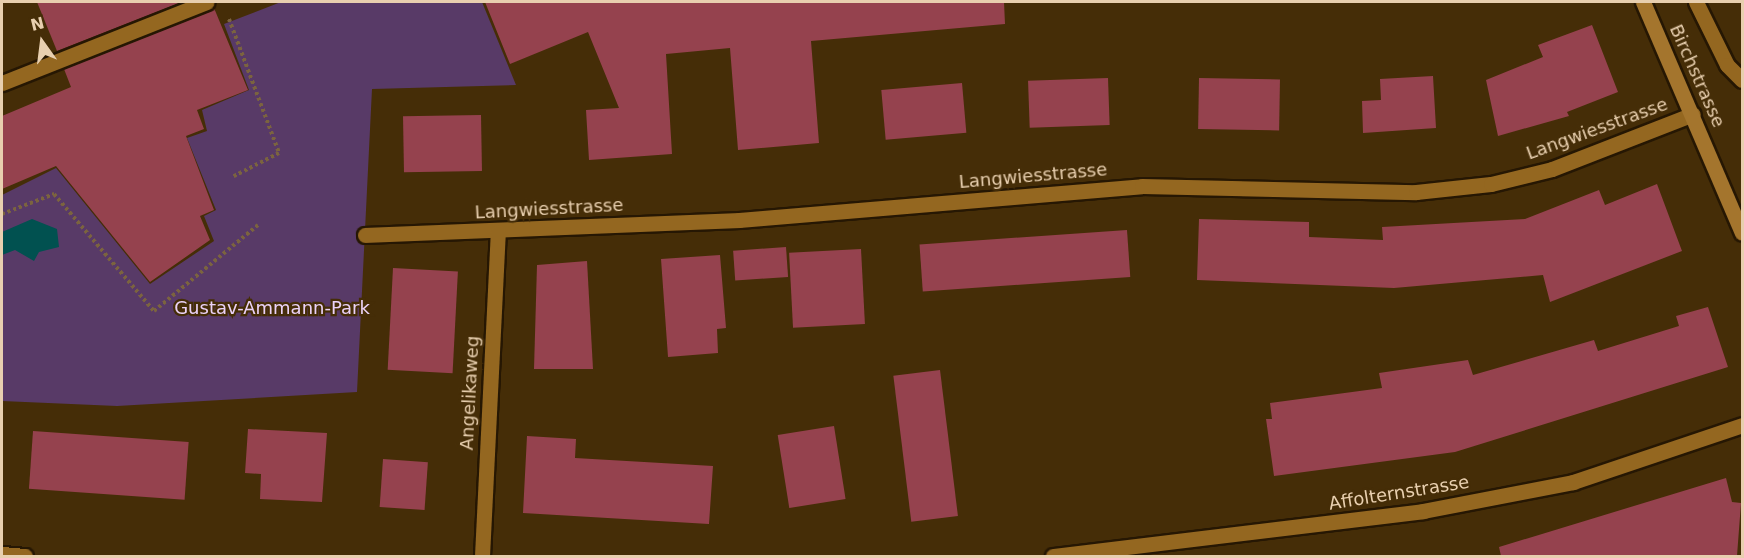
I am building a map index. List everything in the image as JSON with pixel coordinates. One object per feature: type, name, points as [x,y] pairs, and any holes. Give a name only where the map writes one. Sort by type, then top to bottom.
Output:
[{"type":"main road","name":"Birchstrasse","points":[[1643,2],[1743,233]]},
{"type":"street","points":[[2,83],[207,2]]},
{"type":"street","points":[[1696,2],[1727,64],[1743,80]]},
{"type":"street","name":"Langwiesstrasse","points":[[365,235],[498,232],[739,220],[1142,186],[1416,192],[1491,184],[1552,169],[1693,114]]},
{"type":"street","name":"Angelikaweg","points":[[482,556],[498,232]]},
{"type":"street","name":"Affolternstrasse","points":[[1053,556],[1423,511],[1601,473],[1743,425]]},
{"type":"street","points":[[2,554],[25,556]]},
{"type":"path","points":[[227,13],[279,153],[234,176]]},
{"type":"path","points":[[2,214],[54,194],[154,311],[258,225]]},
{"type":"green space","name":"Gustav-Ammann-Park","points":[[281,2],[482,2],[516,85],[372,89],[357,392],[117,406],[2,401],[2,195],[56,168],[150,284],[214,241],[204,216],[216,210],[187,138],[207,131],[202,110],[249,90],[224,24]]},
{"type":"water","points":[[32,219],[57,229],[59,247],[39,252],[34,261],[15,250],[2,255],[2,232]]},
{"type":"building","points":[[37,2],[182,2],[57,51]]},
{"type":"building","points":[[485,2],[1004,2],[1005,24],[811,41],[819,143],[738,150],[730,48],[666,54],[672,154],[589,160],[586,110],[619,108],[588,32],[510,64]]},
{"type":"building","points":[[214,8],[248,90],[197,110],[204,129],[186,136],[214,210],[200,216],[210,240],[150,282],[56,166],[2,189],[2,116],[71,87],[64,69]]},
{"type":"building","points":[[1592,25],[1618,92],[1567,112],[1569,116],[1498,136],[1486,80],[1543,57],[1538,45]]},
{"type":"building","points":[[1433,76],[1436,128],[1363,133],[1362,101],[1381,100],[1380,79]]},
{"type":"building","points":[[1108,78],[1110,125],[1030,128],[1028,81]]},
{"type":"building","points":[[1199,78],[1280,79],[1279,130],[1198,129]]},
{"type":"building","points":[[962,83],[966,133],[886,140],[881,90]]},
{"type":"building","points":[[481,115],[482,171],[404,172],[403,116]]},
{"type":"building","points":[[1657,184],[1682,251],[1550,302],[1543,275],[1394,288],[1197,280],[1199,219],[1309,222],[1309,237],[1383,240],[1382,227],[1525,219],[1599,190],[1605,205]]},
{"type":"building","points":[[1127,230],[1130,277],[923,291],[920,245]]},
{"type":"building","points":[[786,247],[788,277],[735,281],[733,251]]},
{"type":"building","points":[[861,249],[865,324],[793,328],[789,253]]},
{"type":"building","points":[[720,255],[726,328],[717,329],[718,353],[668,357],[661,259]]},
{"type":"building","points":[[587,261],[593,369],[534,369],[537,265]]},
{"type":"building","points":[[393,268],[458,271],[453,373],[388,370]]},
{"type":"building","points":[[1708,307],[1728,367],[1455,452],[1274,476],[1266,419],[1272,419],[1270,403],[1382,388],[1379,373],[1468,360],[1473,375],[1594,340],[1598,351],[1679,326],[1676,316]]},
{"type":"building","points":[[940,370],[958,516],[911,522],[893,376]]},
{"type":"building","points":[[834,426],[846,499],[789,508],[778,435]]},
{"type":"building","points":[[248,429],[327,433],[322,502],[260,499],[261,474],[245,473]]},
{"type":"building","points":[[33,431],[189,442],[185,500],[29,489]]},
{"type":"building","points":[[527,436],[576,439],[575,458],[713,466],[709,524],[523,513]]},
{"type":"building","points":[[383,459],[428,462],[425,510],[380,507]]},
{"type":"building","points":[[1726,478],[1732,502],[1741,503],[1737,556],[1501,556],[1499,547]]}]
